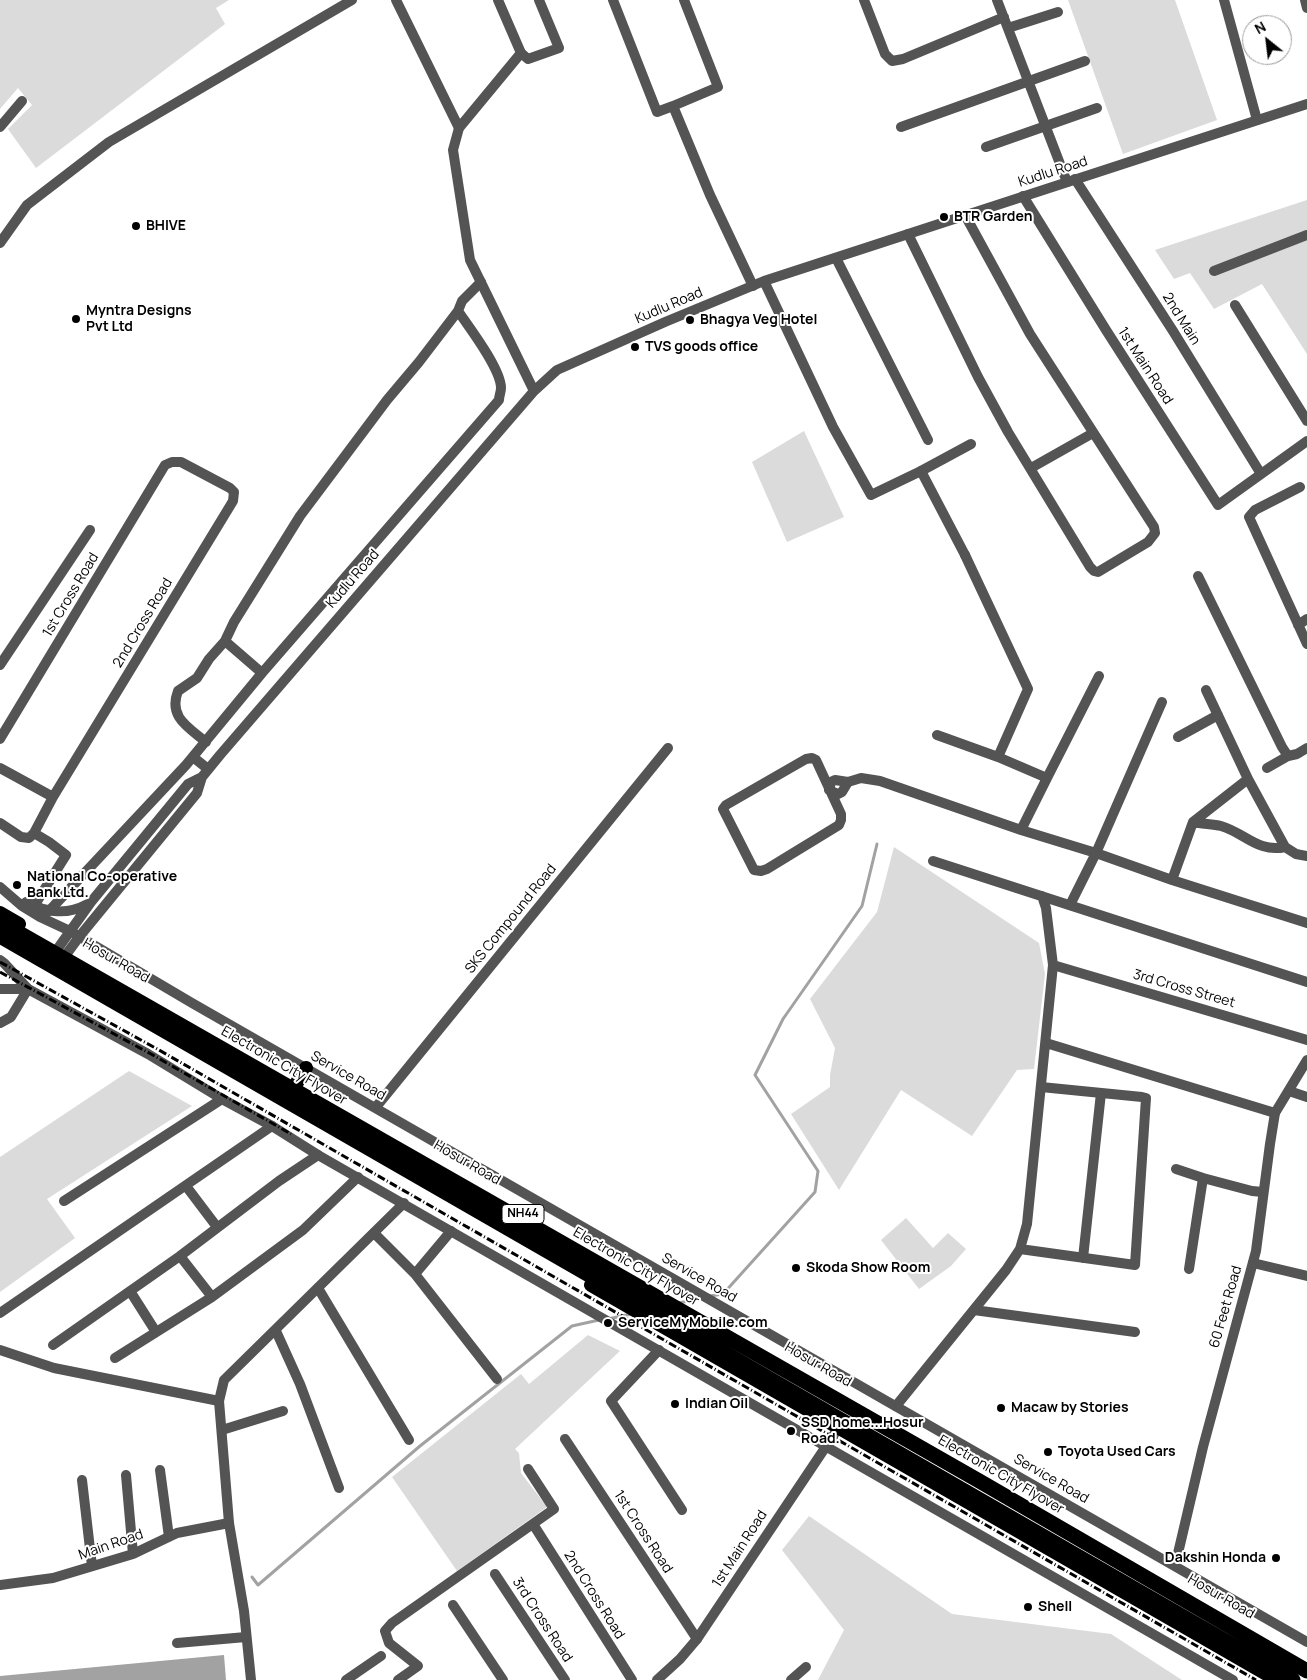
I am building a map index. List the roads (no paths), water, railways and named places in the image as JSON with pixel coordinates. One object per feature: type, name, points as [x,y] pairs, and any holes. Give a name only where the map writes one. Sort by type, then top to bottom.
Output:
[{"type":"highway","name":"Hosur Road","points":[[0,914],[1307,1665]]},
{"type":"highway","name":"Electronic City Flyover","points":[[0,922],[981,1482],[1307,1671]]},
{"type":"highway","name":"Electronic City Flyover","points":[[0,936],[1293,1680]]},
{"type":"highway","name":"NH44","points":[[0,944],[1277,1680]]},
{"type":"highway","points":[[296,1084],[306,1068]]},
{"type":"street","points":[[0,243],[27,205],[108,142],[352,0]]},
{"type":"street","points":[[396,0],[459,128]]},
{"type":"street","points":[[498,0],[521,53],[528,60],[559,48],[539,0]]},
{"type":"street","points":[[613,0],[656,112],[718,87],[684,0]]},
{"type":"street","points":[[864,0],[885,54],[892,61],[903,59],[1004,17]]},
{"type":"street","name":"2nd Main","points":[[997,0],[1045,126],[1071,181],[1173,331],[1261,474]]},
{"type":"street","points":[[1224,0],[1257,120]]},
{"type":"street","points":[[1305,0],[1307,8]]},
{"type":"street","points":[[1008,28],[1058,12]]},
{"type":"street","points":[[521,53],[459,128],[454,153],[470,260],[534,391]]},
{"type":"street","points":[[901,128],[1085,61]]},
{"type":"street","points":[[0,127],[22,101]]},
{"type":"street","name":"Kudlu Road","points":[[74,934],[91,902],[188,784],[205,773],[534,391],[557,370],[764,281],[1307,104]]},
{"type":"street","points":[[673,106],[710,195],[753,286]]},
{"type":"street","points":[[986,147],[1097,108]]},
{"type":"street","name":"1st Main Road","points":[[1023,196],[1218,505],[1261,474]]},
{"type":"street","points":[[908,234],[978,377],[1008,432],[1090,567],[1094,572],[1098,572],[1148,542],[1155,533],[1154,527],[1030,334],[966,215]]},
{"type":"street","points":[[1214,271],[1307,235]]},
{"type":"street","points":[[836,258],[928,440]]},
{"type":"street","points":[[764,281],[833,427],[870,495],[921,471],[971,444]]},
{"type":"street","points":[[206,742],[179,719],[176,714],[174,702],[178,691],[197,678],[225,641],[234,622],[300,516],[387,400],[458,311],[462,301],[481,282]]},
{"type":"street","points":[[1235,305],[1307,421]]},
{"type":"street","points":[[49,911],[194,757],[262,673],[499,400],[501,388],[499,378],[482,346],[458,311]]},
{"type":"street","points":[[1031,468],[1093,433]]},
{"type":"street","points":[[1261,474],[1307,441]]},
{"type":"street","name":"2nd Cross Road","points":[[34,834],[53,797],[233,501],[234,492],[230,488],[181,462],[172,462],[165,465]]},
{"type":"street","name":"1st Cross Road","points":[[0,738],[165,465]]},
{"type":"street","points":[[921,471],[965,555],[1028,689],[998,757]]},
{"type":"street","points":[[1300,487],[1255,510],[1249,517],[1307,644]]},
{"type":"street","points":[[0,665],[90,530]]},
{"type":"street","points":[[1198,576],[1288,756]]},
{"type":"street","points":[[1298,625],[1307,619]]},
{"type":"street","points":[[225,641],[262,673]]},
{"type":"street","points":[[1021,830],[1099,676]]},
{"type":"street","points":[[1206,690],[1248,779],[1286,847],[1296,854],[1307,856]]},
{"type":"street","points":[[1070,905],[1096,853],[1162,702]]},
{"type":"street","points":[[1178,737],[1218,715]]},
{"type":"street","points":[[937,735],[998,757],[1048,778]]},
{"type":"street","name":"SKS Compound Road","points":[[376,1107],[668,748]]},
{"type":"street","points":[[1267,768],[1307,748]]},
{"type":"street","points":[[194,757],[205,773]]},
{"type":"street","points":[[830,790],[841,814],[839,824],[767,869],[761,871],[754,870],[725,814],[724,809],[726,805],[806,759],[812,758],[816,760],[830,790],[838,794],[842,792],[848,782],[862,778],[880,781],[1021,830],[1307,923]]},
{"type":"street","points":[[0,768],[53,797]]},
{"type":"street","name":"Kudlu Road","points":[[49,972],[74,934],[197,793],[205,773]]},
{"type":"street","points":[[1172,880],[1193,822],[1248,779]]},
{"type":"street","points":[[1193,822],[1222,826],[1260,846],[1286,847]]},
{"type":"street","points":[[0,824],[21,837],[29,838],[34,834],[49,842],[66,855],[34,906]]},
{"type":"street","points":[[934,861],[1307,982]]},
{"type":"street","points":[[2,889],[34,906],[49,911],[69,911],[91,902]]},
{"type":"street","name":"Service Road","points":[[2,889],[22,906],[40,917],[74,934],[1307,1642]]},
{"type":"street","points":[[896,1406],[1006,1270],[1020,1249],[1027,1224],[1053,965],[1046,908],[1042,896]]},
{"type":"street","points":[[2,961],[28,989],[148,1054],[222,1099],[272,1126],[404,1204],[1233,1680]]},
{"type":"street","name":"3rd Cross Street","points":[[1053,965],[1307,1040]]},
{"type":"street","points":[[3,991],[28,989]]},
{"type":"street","points":[[0,1023],[11,1017],[28,989]]},
{"type":"street","points":[[1046,1042],[1275,1114]]},
{"type":"street","name":"60 Feet Road","points":[[1175,1566],[1203,1447],[1253,1263],[1275,1114],[1307,1060]]},
{"type":"street","points":[[1020,1249],[1135,1265],[1146,1098],[1142,1096],[1041,1087]]},
{"type":"street","points":[[1289,1091],[1307,1097]]},
{"type":"street","points":[[1083,1258],[1100,1093]]},
{"type":"street","points":[[64,1201],[222,1099]]},
{"type":"street","points":[[0,1313],[272,1126]]},
{"type":"street","points":[[53,1345],[180,1256],[278,1181],[318,1154]]},
{"type":"street","points":[[1176,1169],[1252,1191],[1263,1192]]},
{"type":"street","points":[[115,1358],[212,1296],[303,1230],[358,1177]]},
{"type":"street","points":[[1189,1269],[1204,1178]]},
{"type":"street","points":[[186,1186],[217,1227]]},
{"type":"street","points":[[251,1680],[244,1611],[229,1523],[219,1400],[224,1380],[404,1204]]},
{"type":"street","points":[[415,1274],[452,1231]]},
{"type":"street","points":[[374,1233],[415,1274],[496,1379]]},
{"type":"street","points":[[180,1256],[212,1296]]},
{"type":"street","points":[[1253,1263],[1307,1276]]},
{"type":"street","points":[[318,1288],[409,1440]]},
{"type":"street","points":[[130,1291],[156,1332]]},
{"type":"street","points":[[974,1310],[1135,1332]]},
{"type":"street","points":[[276,1330],[300,1384],[339,1488]]},
{"type":"street","points":[[0,1350],[54,1368],[219,1400]]},
{"type":"street","points":[[659,1350],[611,1401],[682,1510]]},
{"type":"street","points":[[222,1430],[283,1411]]},
{"type":"street","name":"1st Main Road","points":[[657,1680],[697,1640],[825,1445],[839,1427]]},
{"type":"street","name":"1st Cross Road","points":[[565,1439],[697,1640]]},
{"type":"street","points":[[398,1680],[413,1676],[418,1666],[389,1643],[385,1632],[392,1623],[554,1509],[528,1468]]},
{"type":"street","points":[[160,1470],[170,1537]]},
{"type":"street","points":[[126,1475],[133,1554]]},
{"type":"street","points":[[82,1480],[92,1566]]},
{"type":"street","name":"Main Road","points":[[0,1585],[53,1578],[133,1554],[177,1533],[229,1523]]},
{"type":"street","name":"2nd Cross Road","points":[[533,1524],[632,1680]]},
{"type":"street","name":"3rd Cross Road","points":[[495,1574],[565,1680]]},
{"type":"street","points":[[453,1605],[503,1680]]},
{"type":"street","points":[[177,1643],[246,1637]]},
{"type":"street","points":[[346,1680],[381,1656]]},
{"type":"street","points":[[791,1680],[806,1667]]},
{"type":"waterway","points":[[710,1296],[723,1294],[815,1192],[818,1171],[755,1075],[783,1019],[862,906],[877,844]]},
{"type":"waterway","points":[[679,1303],[702,1298]]},
{"type":"waterway","points":[[608,1319],[631,1314]]},
{"type":"waterway","points":[[252,1577],[258,1585],[420,1446],[572,1326],[599,1320]]},
{"type":"railway","points":[[0,962],[159,1050],[1256,1680]]},
{"type":"railway","points":[[0,972],[151,1054],[291,1134]]},
{"type":"place","name":"BTR Garden","points":[[944,217]]},
{"type":"place","name":"BHIVE","points":[[136,226]]},
{"type":"place","name":"Myntra Designs Pvt Ltd","points":[[76,319]]},
{"type":"place","name":"Bhagya Veg Hotel","points":[[690,320]]},
{"type":"place","name":"TVS goods office","points":[[635,347]]},
{"type":"place","name":"National Co-operative Bank Ltd.","points":[[17,885]]},
{"type":"place","name":"Skoda Show Room","points":[[796,1268]]},
{"type":"place","name":"ServiceMyMobile.com","points":[[608,1323]]},
{"type":"place","name":"Indian Oil","points":[[675,1404]]},
{"type":"place","name":"Macaw by Stories","points":[[1001,1408]]},
{"type":"place","name":"SSD home...Hosur Road.","points":[[791,1431]]},
{"type":"place","name":"Toyota Used Cars","points":[[1048,1452]]},
{"type":"place","name":"Dakshin Honda","points":[[1276,1558]]},
{"type":"place","name":"Shell","points":[[1028,1607]]}]
